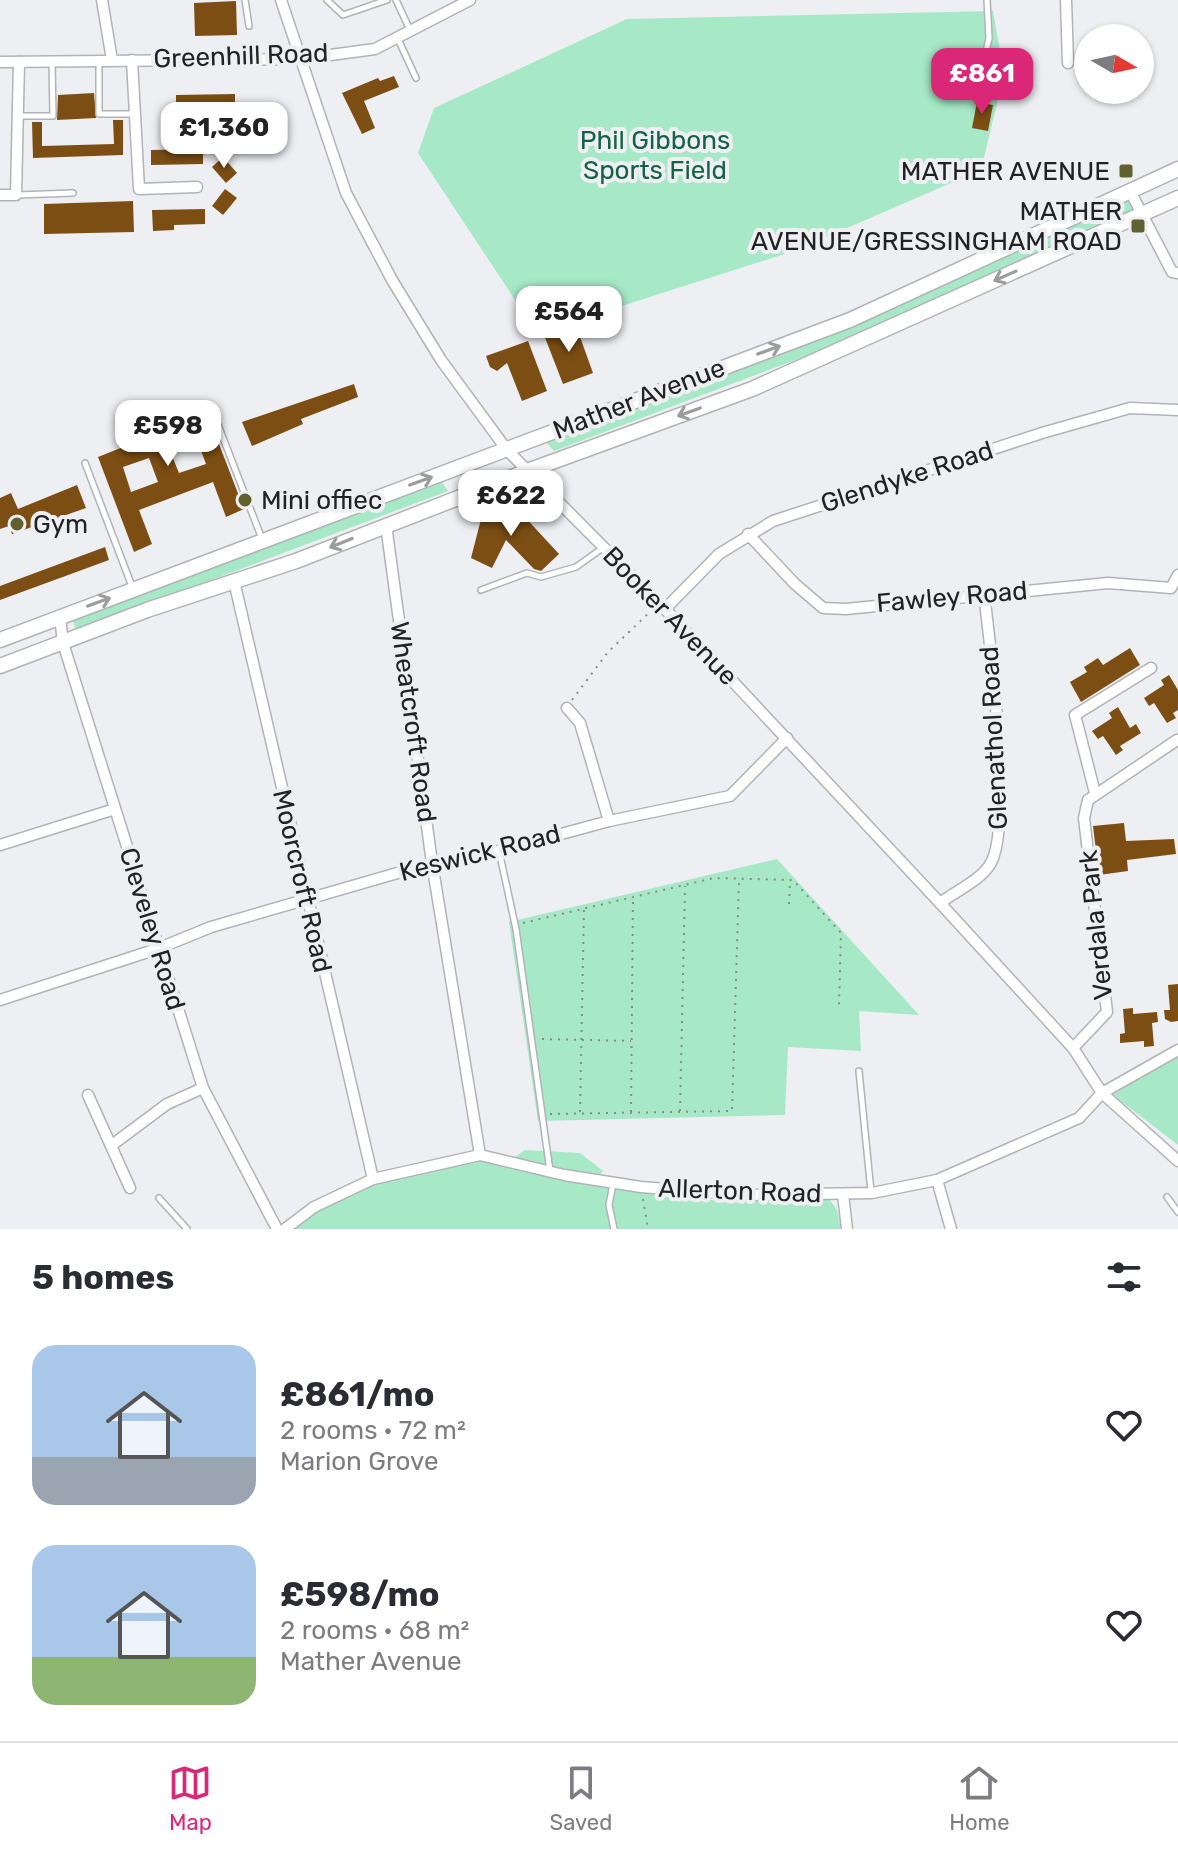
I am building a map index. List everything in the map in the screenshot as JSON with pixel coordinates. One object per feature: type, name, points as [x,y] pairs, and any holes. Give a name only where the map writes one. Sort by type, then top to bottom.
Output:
[{"type":"main road","name":"Mather Avenue","points":[[0,640],[850,320],[1178,169]]},
{"type":"main road","name":"Mather Avenue","points":[[0,666],[752,389],[1178,198]]},
{"type":"street","points":[[102,0],[112,60]]},
{"type":"street","name":"Booker Avenue","points":[[281,0],[346,193],[441,360],[507,450],[662,606],[940,903],[1073,1048],[1102,1093],[1178,1161]]},
{"type":"street","name":"Greenhill Road","points":[[1,59],[19,62],[301,59],[375,49],[469,0]]},
{"type":"street","points":[[1066,0],[1068,63]]},
{"type":"street","points":[[132,60],[139,189],[197,187]]},
{"type":"street","points":[[0,195],[16,195],[19,62]]},
{"type":"street","points":[[1130,191],[1172,272],[1178,273]]},
{"type":"street","name":"Glendyke Road","points":[[662,606],[719,554],[773,521],[1042,433],[1130,408],[1178,410]]},
{"type":"street","name":"Wheatcroft Road","points":[[386,525],[432,863],[480,1155]]},
{"type":"street","name":"Fawley Road","points":[[748,534],[795,584],[823,608],[846,609],[1108,583],[1171,588],[1178,575]]},
{"type":"street","name":"Moorcroft Road","points":[[234,581],[373,1179]]},
{"type":"street","name":"Glenathol Road","points":[[940,903],[989,867],[1000,839],[996,699],[984,594]]},
{"type":"street","name":"Cleveley Road","points":[[60,617],[63,643],[203,1088],[277,1229]]},
{"type":"street","name":"Verdala Park","points":[[1073,1048],[1107,1012],[1084,818],[1088,800],[1095,793],[1075,715],[1151,668]]},
{"type":"street","points":[[567,708],[580,723],[609,821]]},
{"type":"street","name":"Keswick Road","points":[[0,1000],[157,949],[211,927],[432,863],[499,851],[609,821],[730,796],[787,738]]},
{"type":"street","points":[[1095,793],[1177,740]]},
{"type":"street","points":[[0,845],[115,809]]},
{"type":"street","name":"Allerton Road","points":[[285,1229],[314,1207],[373,1179],[480,1155],[614,1183],[746,1195],[872,1193],[937,1180],[1079,1118],[1102,1093],[1178,1050]]},
{"type":"street","points":[[112,1145],[167,1104],[203,1088]]},
{"type":"street","points":[[88,1095],[130,1188]]},
{"type":"street","points":[[937,1180],[951,1229]]},
{"type":"street","points":[[843,1194],[847,1229]]},
{"type":"lane","points":[[245,0],[249,26]]},
{"type":"lane","points":[[327,0],[343,15],[387,0]]},
{"type":"lane","points":[[396,0],[411,31]]},
{"type":"lane","points":[[978,89],[989,38],[987,0]]},
{"type":"lane","points":[[397,37],[416,78]]},
{"type":"lane","points":[[18,116],[53,116],[52,61]]},
{"type":"lane","points":[[99,61],[99,114],[135,114]]},
{"type":"lane","points":[[16,195],[73,193]]},
{"type":"lane","points":[[215,417],[263,542]]},
{"type":"lane","points":[[85,463],[134,590]]},
{"type":"lane","points":[[481,590],[527,573],[541,577],[576,567],[604,546]]},
{"type":"lane","points":[[499,851],[514,925],[550,1172]]},
{"type":"lane","points":[[859,1071],[872,1193]]},
{"type":"lane","points":[[614,1183],[609,1205],[614,1229]]},
{"type":"lane","points":[[1167,1197],[1178,1211]]},
{"type":"lane","points":[[159,1198],[187,1229]]},
{"type":"path","points":[[567,708],[608,652],[662,606]]},
{"type":"path","points":[[514,925],[714,878],[790,880],[841,933],[839,1006]]},
{"type":"path","points":[[543,1114],[732,1111],[739,879]]},
{"type":"path","points":[[789,904],[790,880]]},
{"type":"path","points":[[680,1112],[685,885]]},
{"type":"path","points":[[631,1113],[635,903],[632,897]]},
{"type":"path","points":[[580,1114],[584,908]]},
{"type":"path","points":[[532,1039],[632,1041]]},
{"type":"path","points":[[641,1187],[648,1229]]},
{"type":"green space","name":"Phil Gibbons Sports Field","points":[[993,11],[1004,74],[981,170],[794,251],[537,333],[418,153],[434,108],[627,19]]},
{"type":"green space","points":[[1128,197],[1134,210],[1123,217],[822,350],[554,451],[543,439]]},
{"type":"green space","points":[[440,479],[448,491],[76,631],[72,617]]},
{"type":"green space","points":[[777,859],[919,1015],[859,1011],[861,1051],[788,1047],[785,1115],[538,1121],[509,922]]},
{"type":"green space","points":[[1178,1054],[1178,1145],[1113,1095]]},
{"type":"green space","points":[[525,1150],[580,1153],[603,1171],[596,1179],[665,1196],[698,1200],[830,1200],[837,1210],[841,1229],[285,1229],[373,1179],[480,1155],[508,1162]]},
{"type":"building","points":[[236,1],[237,35],[195,36],[194,3]]},
{"type":"building","points":[[394,76],[399,87],[364,101],[375,128],[362,134],[342,93],[378,78],[380,81]]},
{"type":"building","points":[[94,93],[96,118],[57,120],[58,95]]},
{"type":"building","points":[[235,94],[235,108],[176,110],[176,95]]},
{"type":"building","points":[[977,102],[993,105],[988,131],[972,128]]},
{"type":"building","points":[[113,120],[123,120],[123,155],[33,158],[32,122],[42,122],[42,146],[114,144]]},
{"type":"building","points":[[203,149],[203,164],[151,165],[151,150]]},
{"type":"building","points":[[223,157],[237,173],[226,183],[212,167]]},
{"type":"building","points":[[225,189],[237,198],[223,215],[212,206]]},
{"type":"building","points":[[133,201],[134,232],[44,234],[44,204]]},
{"type":"building","points":[[205,209],[205,224],[174,225],[174,230],[153,231],[152,210]]},
{"type":"building","points":[[575,323],[593,373],[563,384],[544,335]]},
{"type":"building","points":[[528,341],[547,391],[522,401],[507,363],[497,371],[490,367],[486,356]]},
{"type":"building","points":[[354,384],[358,397],[301,419],[303,424],[252,446],[242,422]]},
{"type":"building","points":[[202,400],[244,509],[226,517],[213,482],[139,510],[152,544],[134,552],[98,457],[143,439],[143,423]],"holes":[[[197,440],[206,464],[179,473],[170,451]],[[149,458],[158,482],[131,492],[123,467]]]},
{"type":"building","points":[[77,485],[86,508],[12,534],[9,526],[0,529],[0,498],[11,493],[18,509]]},
{"type":"building","points":[[510,501],[559,554],[541,571],[534,569],[506,540],[492,568],[471,558],[480,523],[496,507]]},
{"type":"building","points":[[105,547],[109,560],[0,600],[0,586]]},
{"type":"building","points":[[1130,648],[1140,665],[1081,702],[1070,682],[1087,672],[1084,667],[1098,658],[1103,665]]},
{"type":"building","points":[[1169,675],[1178,690],[1178,710],[1173,713],[1176,718],[1167,723],[1154,703],[1149,706],[1144,698],[1164,685],[1161,680]]},
{"type":"building","points":[[1118,707],[1130,728],[1136,724],[1141,733],[1120,746],[1123,750],[1116,755],[1103,736],[1098,739],[1092,731],[1112,718],[1109,713]]},
{"type":"building","points":[[1124,823],[1126,841],[1174,839],[1176,854],[1127,860],[1128,871],[1099,875],[1093,826]]},
{"type":"building","points":[[1178,984],[1178,1021],[1171,1022],[1165,1019],[1164,1010],[1170,1010],[1168,985]]},
{"type":"building","points":[[1133,1008],[1133,1014],[1157,1012],[1158,1022],[1152,1023],[1154,1046],[1144,1047],[1144,1041],[1120,1043],[1120,1034],[1125,1033],[1123,1009]]},
{"type":"place","name":"MATHER AVENUE","points":[[1126,171]]},
{"type":"place","name":"MATHER AVENUE/GRESSINGHAM ROAD","points":[[1138,226]]},
{"type":"place","name":"Mini offiec","points":[[245,500]]},
{"type":"place","name":"Gym","points":[[17,524]]}]
